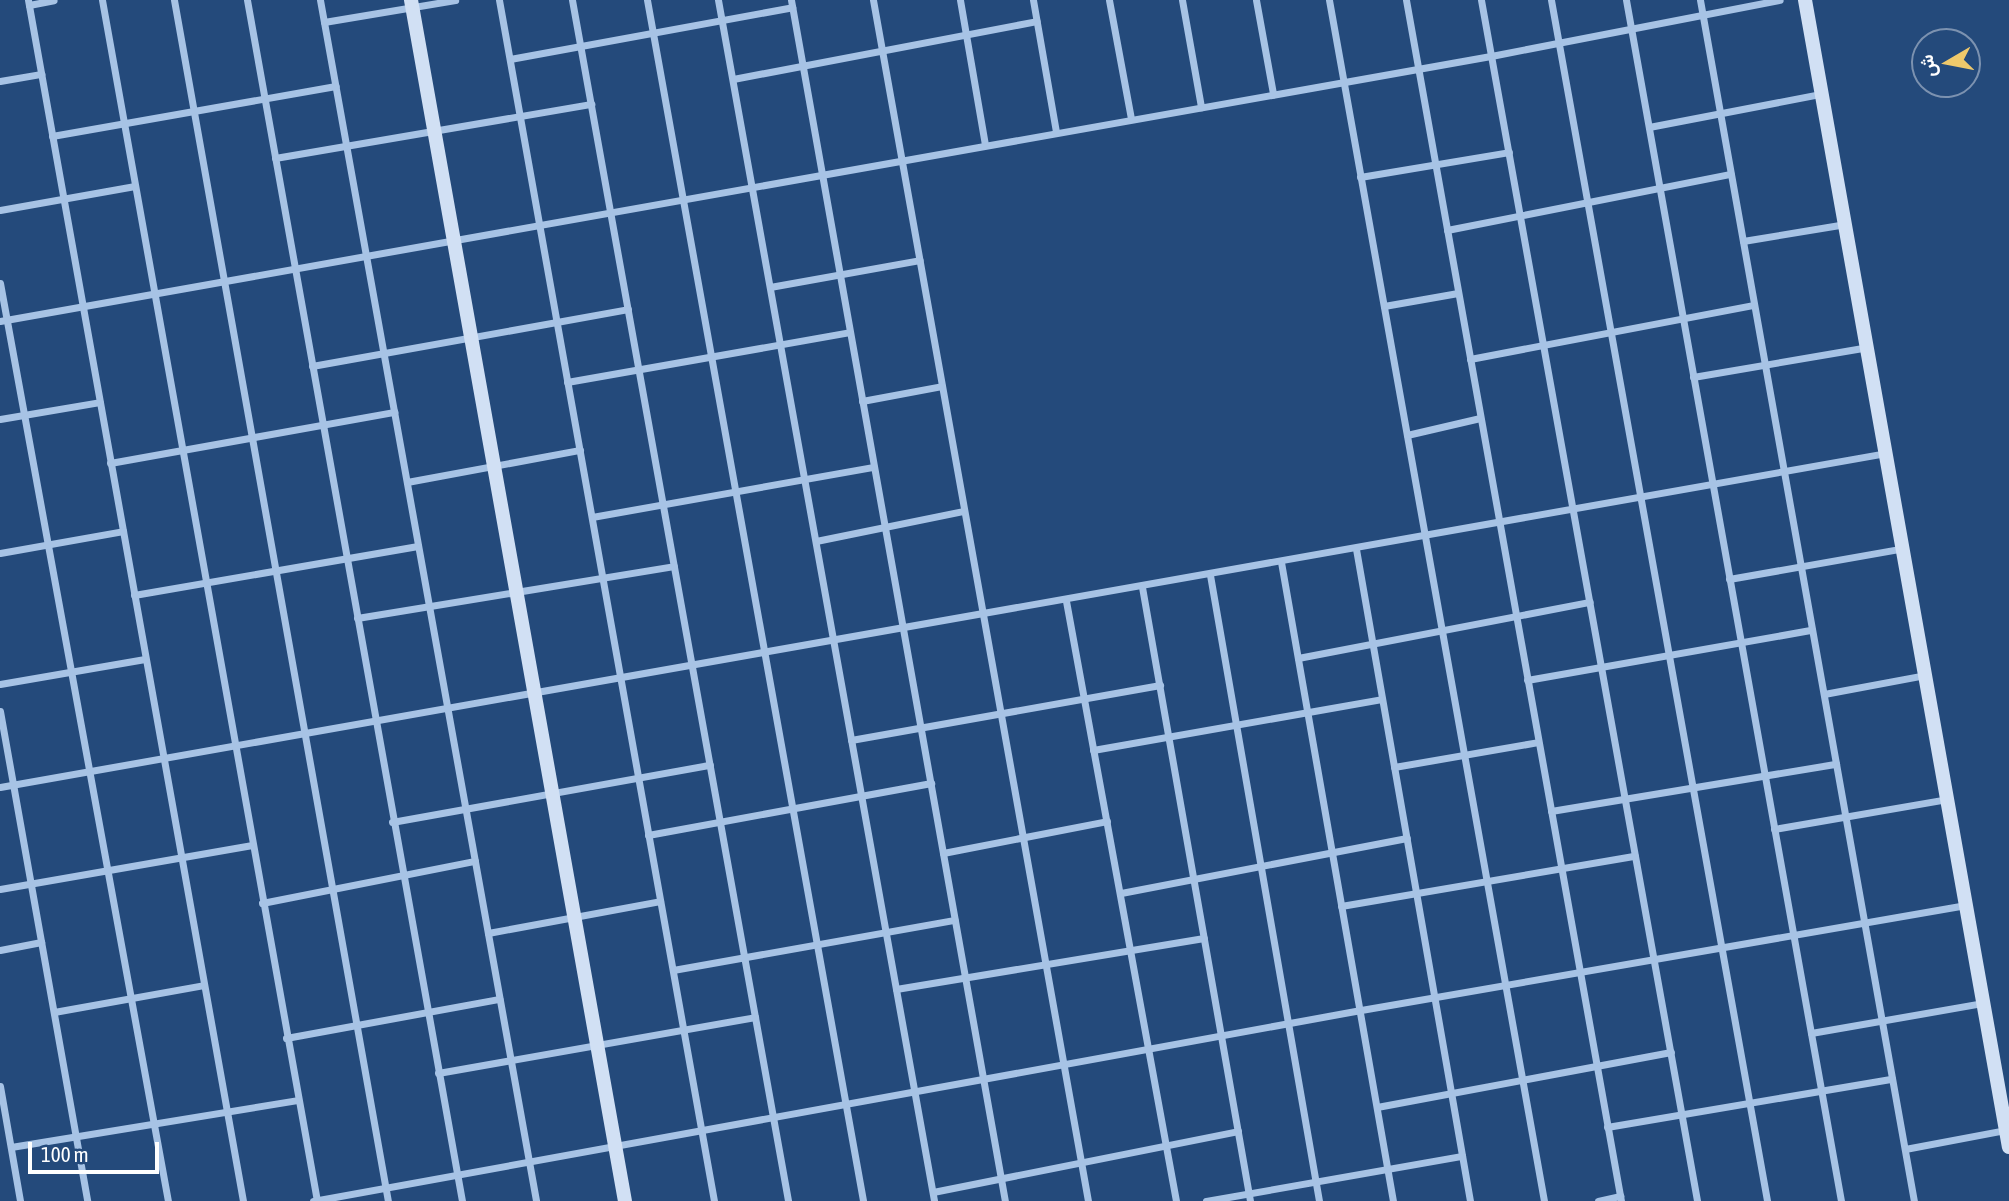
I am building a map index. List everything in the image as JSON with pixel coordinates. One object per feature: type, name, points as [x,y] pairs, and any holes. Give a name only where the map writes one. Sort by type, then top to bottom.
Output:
[{"type":"street","points":[[54,0],[28,2],[243,1201]]},
{"type":"street","points":[[102,0],[315,1201],[1063,1066],[1220,1035],[1864,920],[1967,905]]},
{"type":"street","points":[[174,0],[388,1201]]},
{"type":"street","points":[[247,0],[392,822],[462,1201]]},
{"type":"street","points":[[320,0],[536,1201]]},
{"type":"street","points":[[324,22],[412,4],[455,0]]},
{"type":"street","points":[[499,0],[714,1201]]},
{"type":"street","points":[[572,0],[788,1201]]},
{"type":"street","points":[[647,0],[863,1201]]},
{"type":"street","points":[[718,0],[934,1201]]},
{"type":"street","points":[[873,0],[1088,1201]]},
{"type":"street","points":[[960,0],[985,145]]},
{"type":"street","points":[[1033,0],[1056,132]]},
{"type":"street","points":[[1109,0],[1131,119]]},
{"type":"street","points":[[1182,0],[1201,107]]},
{"type":"street","points":[[1256,0],[1273,94]]},
{"type":"street","points":[[1329,0],[1544,1201]]},
{"type":"street","points":[[1406,0],[1620,1199],[1598,1201]]},
{"type":"street","points":[[1481,0],[1697,1201]]},
{"type":"street","points":[[1551,0],[1767,1201]]},
{"type":"street","points":[[1626,0],[1841,1201]]},
{"type":"street","points":[[1700,0],[1914,1201]]},
{"type":"street","points":[[3,320],[822,172],[1491,56],[1780,0]]},
{"type":"street","points":[[1805,0],[2009,1147]]},
{"type":"street","points":[[412,4],[625,1201]]},
{"type":"street","points":[[510,59],[722,22],[791,4],[1005,1201]]},
{"type":"street","points":[[733,79],[803,68],[1037,21]]},
{"type":"street","points":[[0,81],[41,74]]},
{"type":"street","points":[[52,136],[336,86]]},
{"type":"street","points":[[1649,127],[1821,94]]},
{"type":"street","points":[[275,158],[435,133],[591,104]]},
{"type":"street","points":[[1360,177],[1509,152]]},
{"type":"street","points":[[1447,230],[1731,174]]},
{"type":"street","points":[[0,210],[135,186]]},
{"type":"street","points":[[1743,241],[1846,224]]},
{"type":"street","points":[[770,287],[920,260]]},
{"type":"street","points":[[0,283],[3,320],[24,415],[168,1201]]},
{"type":"street","points":[[1384,306],[1458,293]]},
{"type":"street","points":[[1470,359],[1754,305]]},
{"type":"street","points":[[312,366],[628,309]]},
{"type":"street","points":[[567,382],[850,332]]},
{"type":"street","points":[[1693,377],[1868,347]]},
{"type":"street","points":[[862,401],[942,386]]},
{"type":"street","points":[[0,419],[100,402]]},
{"type":"street","points":[[110,463],[394,412]]},
{"type":"street","points":[[1407,435],[1480,418]]},
{"type":"street","points":[[407,482],[580,450]]},
{"type":"street","points":[[0,787],[903,627],[1066,601],[1641,499],[1783,469],[1886,453]]},
{"type":"street","points":[[592,517],[874,467]]},
{"type":"street","points":[[816,541],[964,511]]},
{"type":"street","points":[[0,553],[122,531]]},
{"type":"street","points":[[134,595],[418,546]]},
{"type":"street","points":[[1730,579],[1904,548]]},
{"type":"street","points":[[1356,549],[1470,1201]]},
{"type":"street","points":[[1281,562],[1330,854],[1361,1010],[1393,1201]]},
{"type":"street","points":[[357,618],[674,566]]},
{"type":"street","points":[[1210,575],[1319,1201]]},
{"type":"street","points":[[1142,587],[1249,1198]]},
{"type":"street","points":[[1066,601],[1176,1201]]},
{"type":"street","points":[[1298,658],[1590,602]]},
{"type":"street","points":[[1527,680],[1812,630]]},
{"type":"street","points":[[0,684],[145,659]]},
{"type":"street","points":[[1824,694],[1927,675]]},
{"type":"street","points":[[852,740],[1084,696],[1160,685]]},
{"type":"street","points":[[1093,750],[1382,699]]},
{"type":"street","points":[[0,711],[87,1201]]},
{"type":"street","points":[[1394,767],[1538,742]]},
{"type":"street","points":[[1551,811],[1836,764]]},
{"type":"street","points":[[392,822],[710,765]]},
{"type":"street","points":[[648,835],[931,783]]},
{"type":"street","points":[[1774,829],[1948,799]]},
{"type":"street","points":[[943,853],[1107,821]]},
{"type":"street","points":[[1121,893],[1262,863],[1330,854],[1407,838]]},
{"type":"street","points":[[0,889],[252,845]]},
{"type":"street","points":[[1341,906],[1635,856]]},
{"type":"street","points":[[262,903],[475,861]]},
{"type":"street","points":[[488,933],[660,901]]},
{"type":"street","points":[[673,970],[955,920]]},
{"type":"street","points":[[896,989],[1204,938]]},
{"type":"street","points":[[0,950],[41,942]]},
{"type":"street","points":[[54,1012],[204,985]]},
{"type":"street","points":[[286,1038],[499,999]]},
{"type":"street","points":[[1811,1033],[1983,1003]]},
{"type":"street","points":[[438,1073],[755,1017]]},
{"type":"street","points":[[1377,1107],[1671,1052]]},
{"type":"street","points":[[1607,1127],[1892,1079]]},
{"type":"street","points":[[0,1086],[20,1201]]},
{"type":"street","points":[[11,1147],[297,1100]]},
{"type":"street","points":[[1905,1149],[2006,1130]]},
{"type":"street","points":[[933,1192],[1080,1160],[1238,1131]]},
{"type":"street","points":[[1206,1201],[1249,1198],[1315,1181],[1462,1156]]}]
